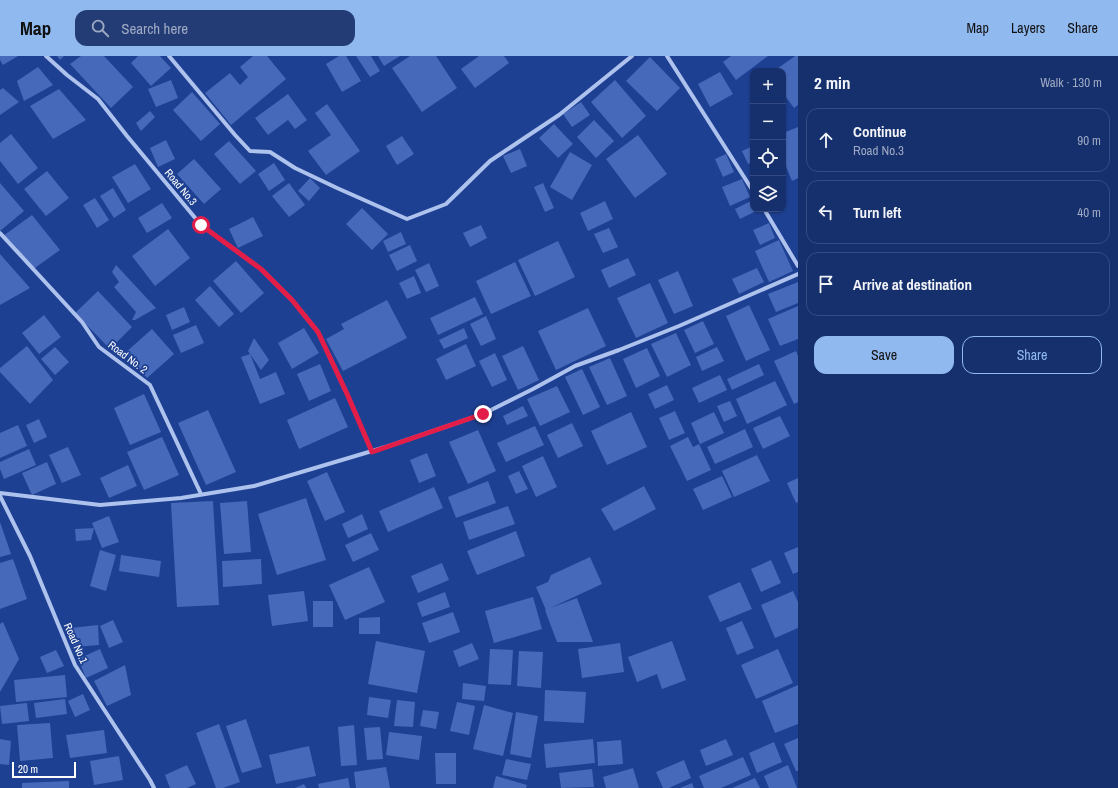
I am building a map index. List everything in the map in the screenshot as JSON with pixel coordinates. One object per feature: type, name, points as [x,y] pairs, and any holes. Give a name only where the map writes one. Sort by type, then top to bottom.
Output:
[{"type":"street","name":"Road No.3","points":[[46,56],[67,75],[98,99],[201,225],[261,269],[292,300],[318,332],[372,452]]},
{"type":"street","points":[[169,56],[250,151],[270,152],[295,168],[407,220],[446,204],[490,161],[559,115],[632,56]]},
{"type":"street","points":[[667,56],[750,186]]},
{"type":"street","points":[[766,212],[798,266]]},
{"type":"street","name":"Road No. 2","points":[[0,234],[82,322],[99,347],[150,385],[201,494]]},
{"type":"street","points":[[0,493],[100,505],[181,498],[254,486],[372,452],[483,414],[575,366],[679,326],[798,274]]},
{"type":"street","name":"Road No.1","points":[[0,496],[30,556],[75,665],[154,788]]},
{"type":"building","points":[[0,56],[18,56],[3,65],[0,60]]},
{"type":"building","points":[[57,56],[64,56],[60,60]]},
{"type":"building","points":[[81,56],[104,56],[133,87],[111,108],[70,64]]},
{"type":"building","points":[[138,56],[160,56],[171,68],[151,86],[131,63]]},
{"type":"building","points":[[253,56],[267,56],[286,79],[231,125],[205,93],[230,73],[240,85],[248,77],[240,67]]},
{"type":"building","points":[[339,56],[346,56],[361,81],[342,92],[326,64]]},
{"type":"building","points":[[356,56],[371,56],[380,71],[370,77]]},
{"type":"building","points":[[378,56],[400,56],[384,66]]},
{"type":"building","points":[[410,56],[436,56],[457,88],[422,112],[392,68]]},
{"type":"building","points":[[479,56],[504,56],[509,63],[475,88],[461,69]]},
{"type":"building","points":[[731,56],[768,56],[736,80],[723,62]]},
{"type":"building","points":[[795,56],[798,56],[798,105],[794,108],[786,97],[786,68],[778,68]]},
{"type":"building","points":[[650,57],[680,88],[657,111],[626,81]]},
{"type":"building","points":[[38,67],[53,85],[24,101],[17,81]]},
{"type":"building","points":[[720,72],[733,94],[710,107],[698,84]]},
{"type":"building","points":[[171,80],[178,98],[156,107],[148,89]]},
{"type":"building","points":[[615,80],[646,116],[622,138],[591,102]]},
{"type":"building","points":[[3,88],[19,102],[0,115],[0,90]]},
{"type":"building","points":[[59,89],[86,120],[53,139],[30,106]]},
{"type":"building","points":[[192,92],[220,124],[201,141],[173,110]]},
{"type":"building","points":[[288,94],[307,120],[295,129],[288,120],[268,135],[255,118]]},
{"type":"building","points":[[581,102],[590,115],[572,127],[563,114]]},
{"type":"building","points":[[327,104],[360,151],[326,175],[308,151],[331,135],[315,113]]},
{"type":"building","points":[[150,111],[155,117],[141,131],[136,123]]},
{"type":"building","points":[[594,120],[614,141],[596,158],[577,137]]},
{"type":"building","points":[[554,124],[573,144],[558,158],[539,138]]},
{"type":"building","points":[[798,127],[798,178],[792,181],[786,166],[786,132]]},
{"type":"building","points":[[11,134],[38,168],[18,184],[0,161],[0,143]]},
{"type":"building","points":[[638,135],[667,174],[635,198],[606,159]]},
{"type":"building","points":[[402,136],[414,154],[397,165],[386,146]]},
{"type":"building","points":[[166,140],[175,159],[158,167],[150,148]]},
{"type":"building","points":[[229,141],[256,171],[240,184],[214,154]]},
{"type":"building","points":[[750,147],[750,163],[748,164],[742,151]]},
{"type":"building","points":[[520,149],[527,166],[511,173],[503,156]]},
{"type":"building","points":[[570,152],[592,165],[572,200],[550,187]]},
{"type":"building","points":[[726,154],[734,172],[723,177],[715,159]]},
{"type":"building","points":[[194,159],[221,189],[204,204],[177,174]]},
{"type":"building","points":[[274,163],[285,180],[269,191],[258,174]]},
{"type":"building","points":[[135,164],[151,189],[128,203],[112,177]]},
{"type":"building","points":[[47,171],[69,198],[46,216],[24,189]]},
{"type":"building","points":[[310,178],[320,188],[309,201],[298,191]]},
{"type":"building","points":[[742,179],[750,197],[730,206],[722,187]]},
{"type":"building","points":[[0,183],[24,211],[0,231]]},
{"type":"building","points":[[289,183],[305,205],[289,217],[272,196]]},
{"type":"building","points":[[543,183],[554,208],[545,212],[534,187]]},
{"type":"building","points":[[113,188],[126,210],[114,218],[100,196]]},
{"type":"building","points":[[95,198],[109,220],[97,228],[83,205]]},
{"type":"building","points":[[605,201],[613,219],[588,231],[580,213]]},
{"type":"building","points":[[750,202],[750,212],[754,212],[740,219],[735,209]]},
{"type":"building","points":[[162,203],[172,218],[147,233],[138,218]]},
{"type":"building","points":[[362,208],[388,234],[372,250],[346,224]]},
{"type":"building","points":[[32,215],[60,250],[32,270],[3,236]]},
{"type":"building","points":[[253,217],[263,236],[238,248],[229,229]]},
{"type":"building","points":[[769,223],[775,238],[760,245],[753,230]]},
{"type":"building","points":[[481,225],[487,238],[470,247],[463,233]]},
{"type":"building","points":[[609,228],[618,247],[603,253],[594,234]]},
{"type":"building","points":[[168,229],[190,258],[155,286],[132,256]]},
{"type":"building","points":[[401,232],[406,244],[388,252],[383,241]]},
{"type":"building","points":[[779,240],[793,271],[769,282],[755,251]]},
{"type":"building","points":[[558,241],[575,277],[535,296],[518,260]]},
{"type":"building","points":[[410,245],[417,261],[397,271],[389,255]]},
{"type":"building","points":[[0,254],[30,288],[0,305]]},
{"type":"building","points":[[628,258],[636,275],[609,288],[601,270]]},
{"type":"building","points":[[236,261],[264,293],[241,313],[213,281]]},
{"type":"building","points":[[515,262],[531,296],[491,314],[476,281]]},
{"type":"building","points":[[429,263],[439,286],[426,292],[415,270]]},
{"type":"building","points":[[116,265],[156,308],[135,320],[132,320],[136,312],[114,287],[119,282],[112,272]]},
{"type":"building","points":[[757,268],[764,282],[739,294],[732,279]]},
{"type":"building","points":[[678,271],[693,306],[674,314],[658,280]]},
{"type":"building","points":[[414,276],[421,293],[407,299],[399,283]]},
{"type":"building","points":[[798,282],[798,303],[776,312],[768,294]]},
{"type":"building","points":[[650,283],[668,323],[636,338],[617,298]]},
{"type":"building","points":[[210,286],[234,314],[219,327],[195,300]]},
{"type":"building","points":[[98,291],[132,327],[110,349],[75,313]]},
{"type":"building","points":[[475,297],[483,314],[438,335],[430,318]]},
{"type":"building","points":[[387,300],[407,338],[343,371],[326,339],[344,329],[341,324]]},
{"type":"building","points":[[749,305],[770,350],[746,361],[726,316]]},
{"type":"building","points":[[798,306],[798,339],[780,346],[768,319]]},
{"type":"building","points":[[184,307],[190,322],[172,330],[166,315]]},
{"type":"building","points":[[588,308],[606,346],[556,370],[538,331]]},
{"type":"building","points":[[44,315],[61,337],[39,354],[22,333]]},
{"type":"building","points":[[486,316],[496,339],[481,346],[470,324]]},
{"type":"building","points":[[703,321],[714,344],[695,353],[684,330]]},
{"type":"building","points":[[196,325],[204,343],[181,353],[173,335]]},
{"type":"building","points":[[304,328],[319,353],[292,369],[278,343]]},
{"type":"building","points":[[464,328],[468,338],[444,349],[439,340]]},
{"type":"building","points":[[152,329],[174,354],[147,378],[125,353]]},
{"type":"building","points":[[676,333],[691,365],[667,377],[651,344]]},
{"type":"building","points":[[254,338],[269,360],[261,370],[248,351]]},
{"type":"building","points":[[466,344],[476,366],[446,380],[436,359]]},
{"type":"building","points":[[27,346],[53,380],[30,404],[0,372],[0,368]]},
{"type":"building","points":[[523,346],[539,380],[518,390],[502,356]]},
{"type":"building","points":[[55,347],[69,362],[55,375],[41,359]]},
{"type":"building","points":[[717,347],[724,361],[702,371],[696,357]]},
{"type":"building","points":[[647,348],[660,376],[636,388],[623,359]]},
{"type":"building","points":[[796,351],[798,356],[798,402],[794,404],[774,361]]},
{"type":"building","points":[[495,353],[507,380],[492,387],[479,361]]},
{"type":"building","points":[[250,354],[260,379],[276,372],[285,394],[260,404],[241,357]]},
{"type":"building","points":[[610,358],[627,396],[607,405],[589,367]]},
{"type":"building","points":[[320,364],[331,391],[309,401],[297,374]]},
{"type":"building","points":[[759,364],[764,375],[732,390],[727,379]]},
{"type":"building","points":[[582,369],[600,407],[583,415],[565,377]]},
{"type":"building","points":[[720,375],[727,390],[699,403],[692,388]]},
{"type":"building","points":[[775,381],[787,405],[747,424],[736,399]]},
{"type":"building","points":[[667,385],[674,400],[655,409],[648,394]]},
{"type":"building","points":[[557,386],[570,412],[540,426],[527,399]]},
{"type":"building","points":[[144,394],[161,432],[130,445],[114,408]]},
{"type":"building","points":[[335,398],[348,427],[299,449],[287,420]]},
{"type":"building","points":[[730,401],[737,416],[724,422],[717,406]]},
{"type":"building","points":[[523,406],[528,416],[507,425],[503,416]]},
{"type":"building","points":[[208,410],[236,472],[206,485],[178,423]]},
{"type":"building","points":[[675,411],[685,433],[669,440],[659,418]]},
{"type":"building","points":[[631,412],[647,447],[607,465],[591,431]]},
{"type":"building","points":[[714,412],[724,433],[700,444],[691,423]]},
{"type":"building","points":[[780,416],[790,436],[763,449],[753,428]]},
{"type":"building","points":[[39,419],[47,437],[34,443],[26,425]]},
{"type":"building","points":[[572,423],[583,446],[558,458],[547,435]]},
{"type":"building","points":[[18,425],[27,446],[0,458],[0,433]]},
{"type":"building","points":[[535,426],[544,445],[506,462],[497,443]]},
{"type":"building","points":[[745,429],[753,447],[715,464],[707,447]]},
{"type":"building","points":[[478,430],[496,471],[468,484],[449,442]]},
{"type":"building","points":[[162,437],[179,475],[144,490],[127,452]]},
{"type":"building","points":[[688,437],[693,447],[699,444],[711,470],[687,481],[670,446]]},
{"type":"building","points":[[68,447],[81,475],[62,483],[49,455]]},
{"type":"building","points":[[29,449],[36,465],[4,479],[0,469],[0,462]]},
{"type":"building","points":[[427,453],[436,476],[419,483],[410,460]]},
{"type":"building","points":[[757,455],[770,481],[734,497],[722,471]]},
{"type":"building","points":[[543,456],[557,487],[536,497],[522,466]]},
{"type":"building","points":[[47,462],[56,484],[32,495],[22,473]]},
{"type":"building","points":[[128,465],[137,486],[109,498],[100,478]]},
{"type":"building","points":[[519,471],[528,489],[516,494],[508,476]]},
{"type":"building","points":[[327,472],[345,512],[325,521],[307,481]]},
{"type":"building","points":[[722,476],[732,497],[703,510],[693,489]]},
{"type":"building","points":[[798,478],[798,502],[796,503],[787,483]]},
{"type":"building","points":[[488,481],[496,503],[456,518],[448,497]]},
{"type":"building","points":[[644,486],[656,509],[614,531],[601,509]]},
{"type":"building","points":[[434,487],[443,508],[388,532],[379,511]]},
{"type":"building","points":[[306,498],[326,560],[277,575],[258,514]]},
{"type":"building","points":[[213,501],[219,605],[177,607],[171,503]]},
{"type":"building","points":[[247,501],[251,552],[224,554],[220,503]]},
{"type":"building","points":[[508,506],[515,524],[469,540],[463,522]]},
{"type":"building","points":[[362,514],[368,529],[348,538],[342,524]]},
{"type":"building","points":[[109,516],[119,542],[102,548],[92,523]]},
{"type":"building","points":[[0,522],[11,554],[0,557]]},
{"type":"building","points":[[94,528],[91,540],[76,541],[75,529]]},
{"type":"building","points":[[516,531],[525,556],[477,575],[467,551]]},
{"type":"building","points":[[371,533],[379,550],[353,562],[345,545]]},
{"type":"building","points":[[798,547],[798,572],[793,574],[784,553]]},
{"type":"building","points":[[100,550],[116,555],[106,591],[90,586]]},
{"type":"building","points":[[121,555],[161,561],[159,577],[119,571]]},
{"type":"building","points":[[590,557],[602,584],[546,610],[536,587],[548,582],[551,575]]},
{"type":"building","points":[[13,559],[27,599],[0,609],[0,563]]},
{"type":"building","points":[[261,559],[262,584],[223,587],[222,561]]},
{"type":"building","points":[[771,560],[781,583],[761,592],[751,569]]},
{"type":"building","points":[[442,563],[449,580],[418,593],[411,576]]},
{"type":"building","points":[[369,567],[385,602],[345,620],[329,585]]},
{"type":"building","points":[[740,582],[752,609],[720,622],[708,596]]},
{"type":"building","points":[[304,591],[308,621],[272,626],[268,595]]},
{"type":"building","points":[[793,591],[798,602],[798,628],[775,638],[761,605]]},
{"type":"building","points":[[445,592],[450,607],[422,617],[417,603]]},
{"type":"building","points":[[533,597],[542,629],[494,643],[485,611]]},
{"type":"building","points":[[577,598],[593,642],[557,642],[545,610]]},
{"type":"building","points":[[313,601],[333,601],[333,627],[313,627]]},
{"type":"building","points":[[453,612],[460,632],[429,643],[422,623]]},
{"type":"building","points":[[380,617],[380,634],[359,634],[359,618]]},
{"type":"building","points":[[113,620],[123,642],[109,648],[100,626]]},
{"type":"building","points":[[742,621],[754,648],[737,655],[726,628]]},
{"type":"building","points":[[3,622],[19,659],[0,692],[0,624]]},
{"type":"building","points":[[98,625],[99,645],[73,647],[71,628]]},
{"type":"building","points":[[376,641],[425,651],[417,693],[368,684]]},
{"type":"building","points":[[672,641],[686,680],[662,689],[657,674],[637,682],[628,657]]},
{"type":"building","points":[[472,643],[479,659],[459,667],[453,651]]},
{"type":"building","points":[[620,643],[624,672],[582,678],[578,649]]},
{"type":"building","points":[[100,649],[108,668],[86,678],[78,659]]},
{"type":"building","points":[[490,649],[513,650],[511,685],[488,684]]},
{"type":"building","points":[[778,649],[793,683],[756,699],[741,665]]},
{"type":"building","points":[[56,650],[64,666],[47,673],[40,657]]},
{"type":"building","points":[[519,651],[543,652],[541,688],[517,686]]},
{"type":"building","points":[[125,665],[131,695],[107,706],[94,681]]},
{"type":"building","points":[[65,675],[67,697],[16,702],[14,680]]},
{"type":"building","points":[[463,683],[486,686],[484,701],[462,699]]},
{"type":"building","points":[[798,685],[798,724],[775,733],[762,701]]},
{"type":"building","points":[[545,690],[586,692],[584,723],[544,721]]},
{"type":"building","points":[[83,694],[90,710],[75,717],[68,701]]},
{"type":"building","points":[[369,697],[391,700],[388,718],[367,715]]},
{"type":"building","points":[[65,699],[67,714],[36,718],[34,703]]},
{"type":"building","points":[[397,700],[415,702],[413,727],[394,726]]},
{"type":"building","points":[[457,702],[475,706],[469,735],[450,731]]},
{"type":"building","points":[[27,703],[29,721],[2,724],[0,706]]},
{"type":"building","points":[[484,705],[513,713],[503,756],[473,749]]},
{"type":"building","points":[[423,710],[439,712],[436,729],[420,726]]},
{"type":"building","points":[[516,712],[538,716],[531,758],[510,754]]},
{"type":"building","points":[[246,719],[262,767],[242,773],[226,726]]},
{"type":"building","points":[[50,723],[53,758],[20,761],[17,725]]},
{"type":"building","points":[[219,724],[240,782],[223,788],[216,788],[196,733]]},
{"type":"building","points":[[354,725],[357,765],[341,766],[338,727]]},
{"type":"building","points":[[380,727],[383,759],[367,760],[364,728]]},
{"type":"building","points":[[104,730],[107,753],[70,758],[66,735]]},
{"type":"building","points":[[389,732],[422,736],[419,760],[386,755]]},
{"type":"building","points":[[798,738],[798,771],[796,771],[784,744]]},
{"type":"building","points":[[0,739],[11,741],[9,765],[0,764]]},
{"type":"building","points":[[593,739],[595,763],[546,768],[544,744]]},
{"type":"building","points":[[726,739],[733,755],[706,766],[700,750]]},
{"type":"building","points":[[621,740],[623,764],[598,766],[597,742]]},
{"type":"building","points":[[774,742],[782,762],[757,773],[749,753]]},
{"type":"building","points":[[309,746],[316,776],[276,784],[269,755]]},
{"type":"building","points":[[435,753],[456,753],[456,784],[436,784]]},
{"type":"building","points":[[119,756],[123,780],[94,785],[90,761]]},
{"type":"building","points":[[743,757],[751,775],[721,788],[704,788],[699,776]]},
{"type":"building","points":[[506,759],[531,764],[527,780],[502,775]]},
{"type":"building","points":[[684,760],[691,778],[669,788],[663,788],[656,772]]},
{"type":"building","points":[[187,765],[196,784],[187,788],[170,788],[165,775]]},
{"type":"building","points":[[788,765],[797,788],[769,788],[764,776]]},
{"type":"building","points":[[386,767],[390,788],[356,788],[354,772]]},
{"type":"building","points":[[633,768],[639,788],[606,788],[603,777]]},
{"type":"building","points":[[592,769],[594,787],[561,788],[559,773]]},
{"type":"building","points":[[496,776],[527,785],[526,788],[493,788]]},
{"type":"building","points":[[348,778],[350,788],[319,788],[318,784]]},
{"type":"building","points":[[755,778],[760,788],[732,788]]},
{"type":"building","points":[[69,781],[69,788],[22,788],[22,783]]},
{"type":"building","points":[[692,783],[694,788],[680,788]]},
{"type":"building","points":[[304,784],[306,788],[295,788]]},
{"type":"route","points":[[201,225],[261,269],[292,300],[318,332],[372,452],[483,414]]}]
